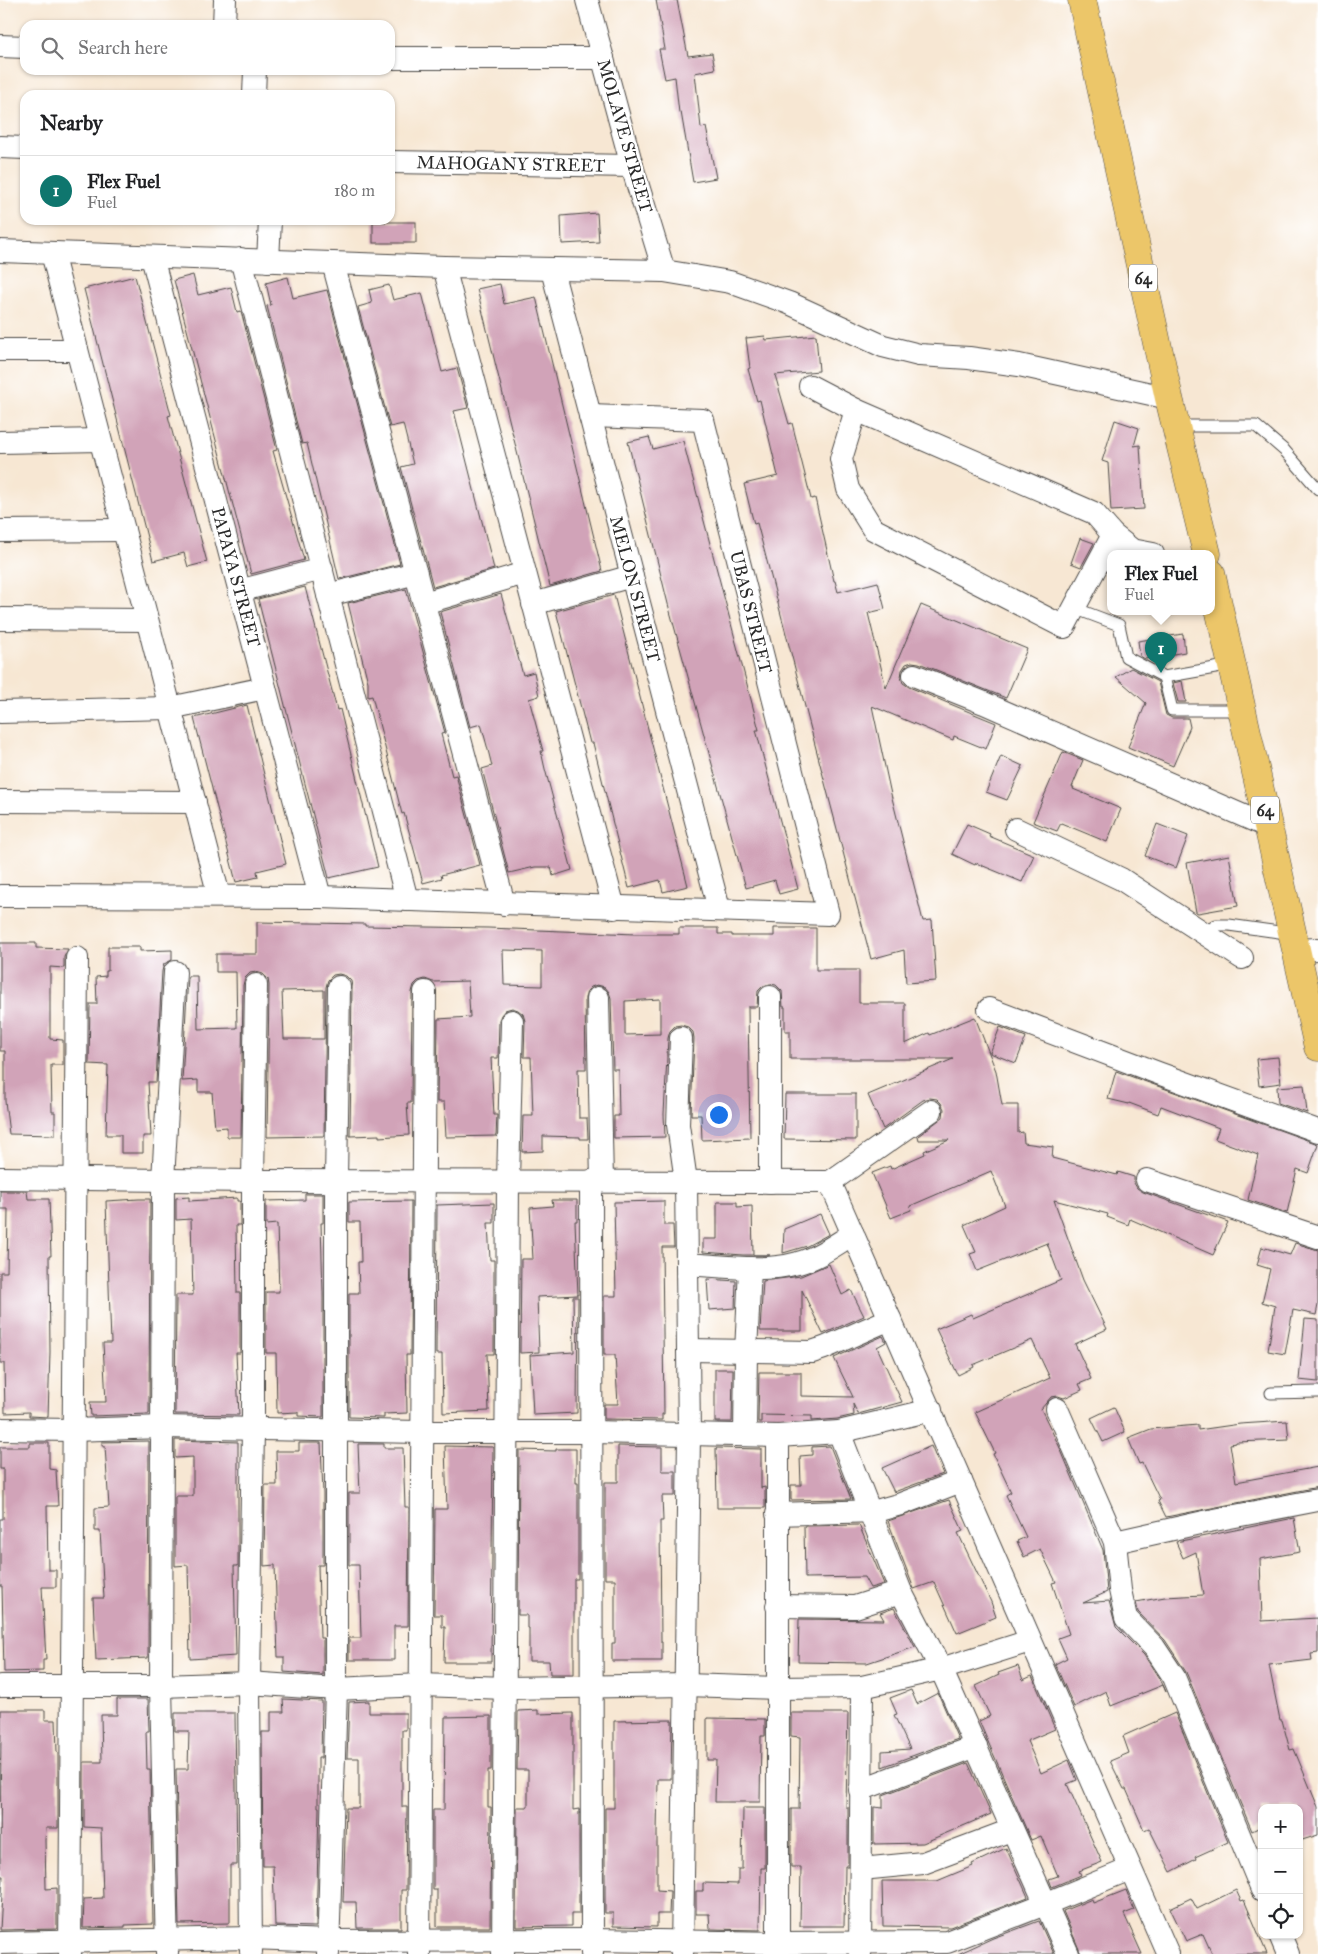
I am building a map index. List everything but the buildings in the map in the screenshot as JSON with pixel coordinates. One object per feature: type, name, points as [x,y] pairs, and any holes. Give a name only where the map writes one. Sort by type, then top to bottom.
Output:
[{"type":"main road","name":"64","points":[[1082,0],[1169,398],[1205,550]]},
{"type":"main road","name":"64","points":[[1215,591],[1269,827],[1302,944],[1318,1047]]},
{"type":"street","points":[[224,20],[225,0]]},
{"type":"street","name":"MOLAVE STREET","points":[[587,0],[632,166],[664,271]]},
{"type":"street","points":[[0,46],[20,47]]},
{"type":"street","points":[[395,58],[603,58]]},
{"type":"street","points":[[254,90],[255,75]]},
{"type":"street","points":[[0,147],[20,148]]},
{"type":"street","name":"MAHOGANY STREET","points":[[395,162],[632,166]]},
{"type":"street","points":[[268,260],[270,225]]},
{"type":"street","points":[[0,251],[444,267],[664,271],[730,282],[789,303],[883,346],[919,356],[969,358],[1019,365],[1169,398]]},
{"type":"street","points":[[52,253],[219,896]]},
{"type":"street","name":"PAPAYA STREET","points":[[152,257],[320,897]]},
{"type":"street","points":[[240,259],[407,900]]},
{"type":"street","points":[[333,263],[504,904]]},
{"type":"street","points":[[444,267],[614,908]]},
{"type":"street","name":"MELON STREET","points":[[552,270],[718,909]]},
{"type":"street","points":[[0,350],[77,350]]},
{"type":"street","points":[[810,386],[856,410],[1094,513],[1113,535],[1132,550]]},
{"type":"street","points":[[856,410],[841,459],[848,489],[873,529],[1064,627],[1113,535]]},
{"type":"street","name":"UBAS STREET","points":[[590,416],[703,420],[828,914],[718,909]]},
{"type":"street","points":[[0,442],[100,440]]},
{"type":"street","points":[[0,531],[124,530]]},
{"type":"street","points":[[239,591],[322,569]]},
{"type":"street","points":[[424,603],[524,572]]},
{"type":"street","points":[[328,595],[416,573]]},
{"type":"street","points":[[533,604],[632,576]]},
{"type":"street","points":[[0,619],[147,620]]},
{"type":"street","points":[[914,675],[993,707],[1269,827]]},
{"type":"street","points":[[0,712],[170,708],[265,688]]},
{"type":"street","points":[[0,801],[195,802]]},
{"type":"street","points":[[1016,829],[1120,879],[1242,958]]},
{"type":"street","points":[[0,896],[320,897],[614,908],[718,909]]},
{"type":"street","points":[[70,1948],[77,958]]},
{"type":"street","points":[[167,1947],[162,1686],[163,1180],[175,972]]},
{"type":"street","points":[[251,1946],[249,1683],[254,1428],[253,1181],[256,985]]},
{"type":"street","points":[[328,1948],[336,1689],[336,1181],[339,987]]},
{"type":"street","points":[[419,1947],[425,992]]},
{"type":"street","points":[[770,997],[770,1182]]},
{"type":"street","points":[[592,1947],[592,1432],[598,998]]},
{"type":"street","points":[[989,1009],[1318,1131]]},
{"type":"street","points":[[503,1948],[508,1181],[512,1021]]},
{"type":"street","points":[[681,1038],[678,1125],[686,1182],[689,1435],[682,1948]]},
{"type":"street","points":[[0,1178],[253,1181],[830,1182],[931,1111]]},
{"type":"street","points":[[1148,1180],[1318,1237]]},
{"type":"street","points":[[830,1182],[1168,1954]]},
{"type":"street","points":[[687,1264],[750,1268],[783,1266],[800,1262],[818,1254],[853,1234]]},
{"type":"street","points":[[745,1436],[750,1268]]},
{"type":"street","points":[[688,1350],[812,1352],[890,1318]]},
{"type":"street","points":[[1057,1409],[1115,1542],[1120,1590],[1126,1618],[1154,1647],[1174,1677],[1258,1880]]},
{"type":"street","points":[[0,1429],[73,1430],[162,1427],[778,1436],[839,1432],[931,1410]]},
{"type":"street","points":[[839,1432],[901,1592],[941,1669],[1068,1954]]},
{"type":"street","points":[[778,1436],[778,1949]]},
{"type":"street","points":[[777,1514],[870,1511],[901,1504],[961,1481]]},
{"type":"street","points":[[1115,1542],[1204,1522],[1318,1500]]},
{"type":"street","points":[[777,1606],[855,1608],[901,1592]]},
{"type":"street","points":[[0,1686],[162,1686],[249,1683],[336,1689],[421,1685],[506,1688],[686,1685],[777,1688],[862,1687],[941,1669],[1030,1641]]},
{"type":"street","points":[[860,1949],[862,1687]]},
{"type":"street","points":[[860,1790],[976,1746]]},
{"type":"street","points":[[861,1869],[922,1863],[1012,1830]]},
{"type":"street","points":[[0,1943],[70,1948],[251,1946],[328,1948],[860,1949],[947,1942],[1130,1869]]},
{"type":"street","points":[[1282,1939],[1288,1954]]},
{"type":"lane","points":[[1176,426],[1256,426],[1285,451],[1318,489]]},
{"type":"lane","points":[[1074,608],[1119,624],[1126,657],[1164,676],[1232,665]]},
{"type":"lane","points":[[1164,676],[1172,710],[1243,710]]},
{"type":"lane","points":[[1204,935],[1216,925],[1229,924],[1302,944]]},
{"type":"lane","points":[[1271,1393],[1318,1392]]},
{"type":"place","name":"Flex Fuel","points":[[1161,673]]}]
